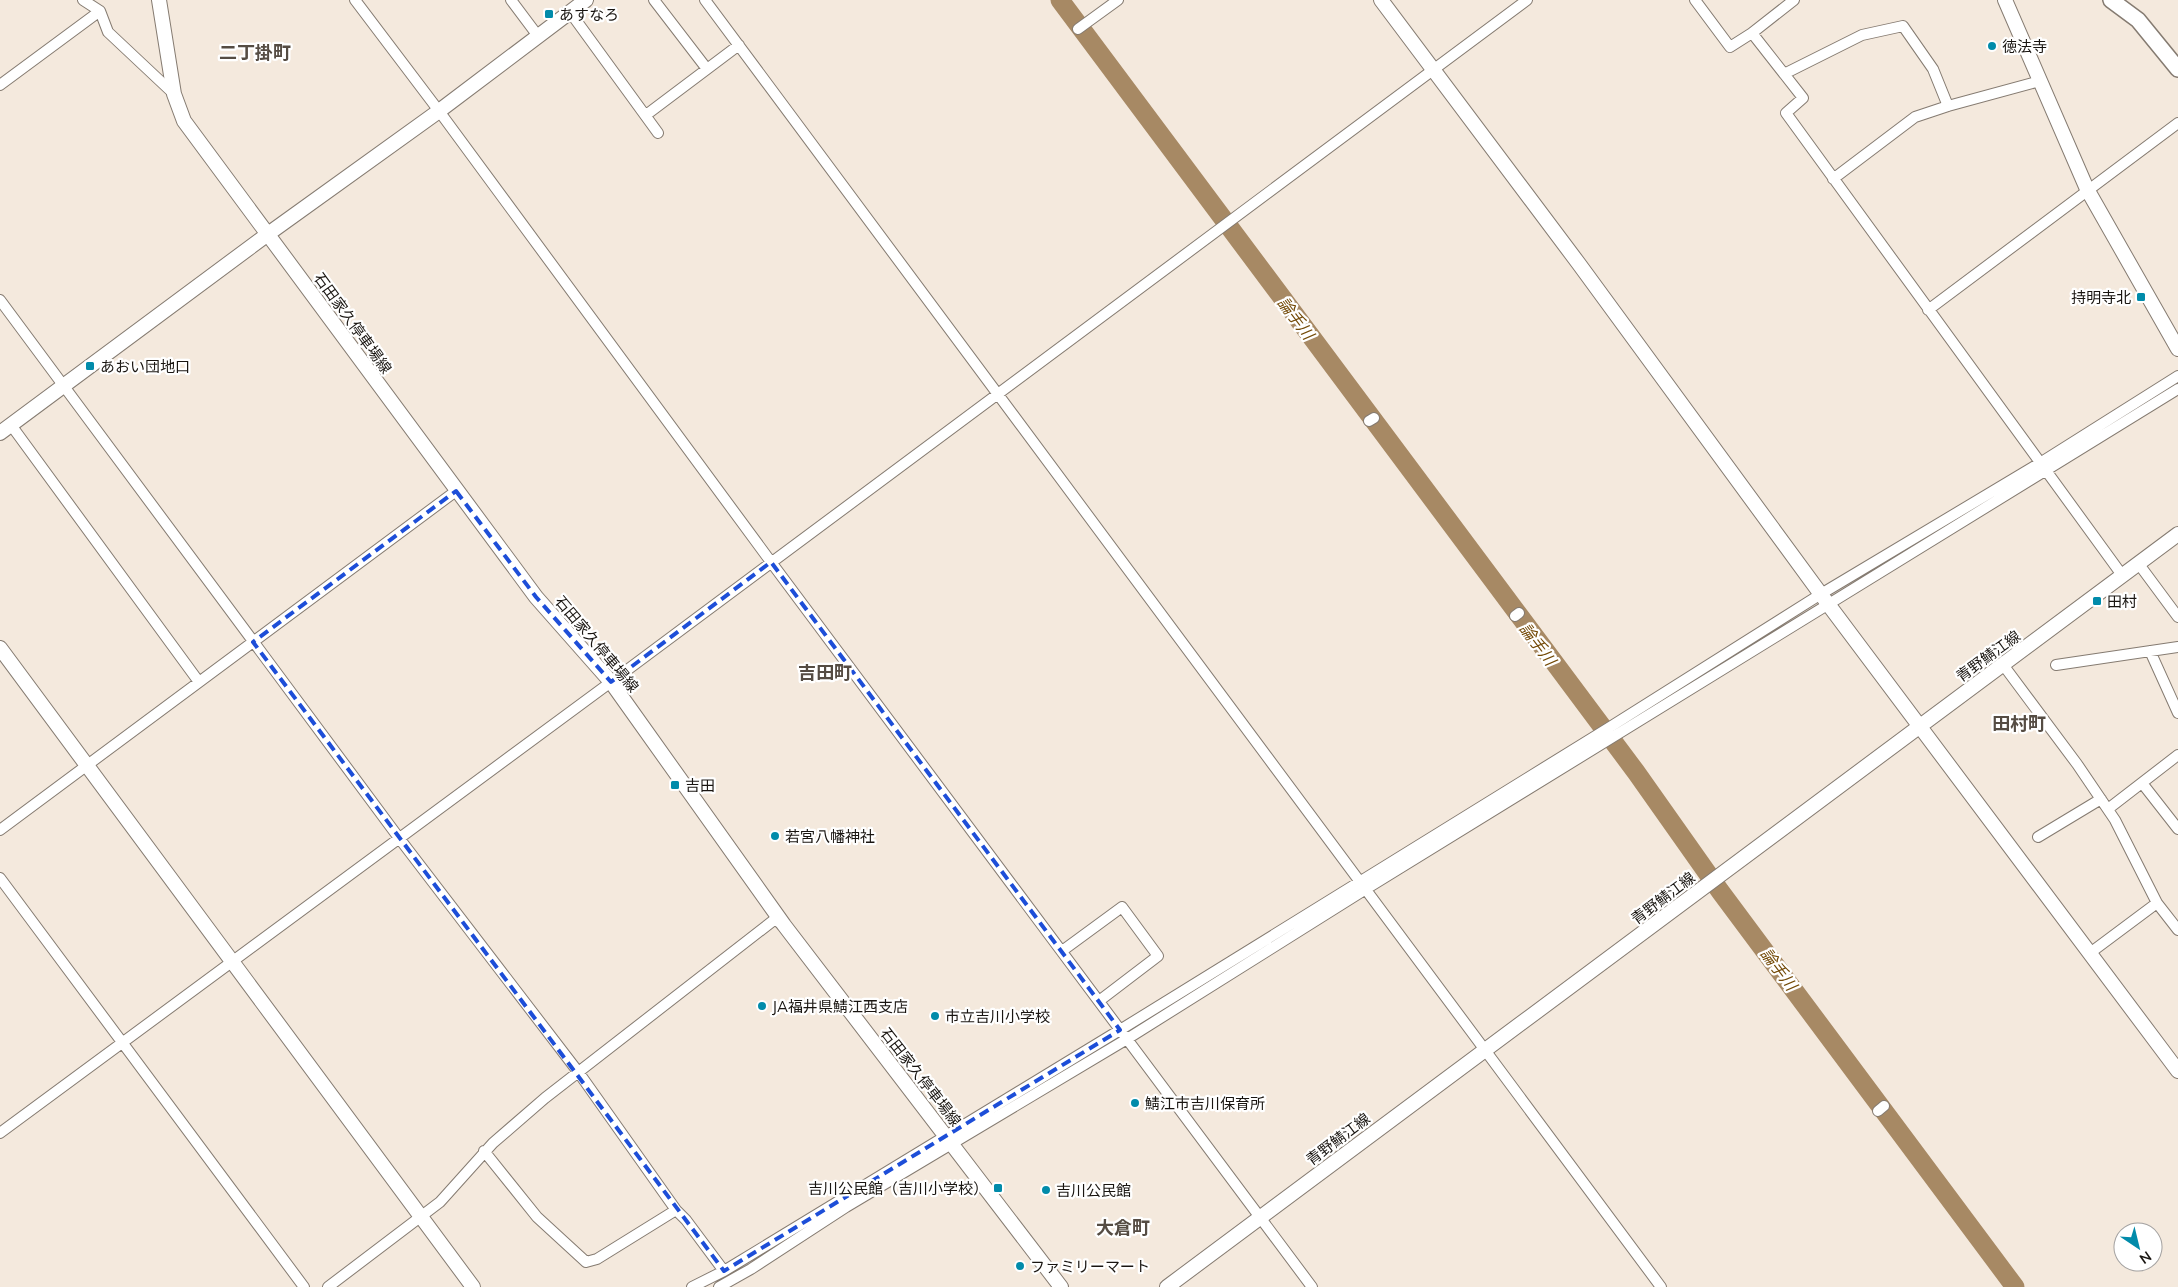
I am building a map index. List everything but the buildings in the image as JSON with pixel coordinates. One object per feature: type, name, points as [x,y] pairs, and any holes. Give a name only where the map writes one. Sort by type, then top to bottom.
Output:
[{"type":"main road","points":[[2112,0],[2138,20],[2178,69]]},
{"type":"street","points":[[83,0],[100,11],[108,32],[174,94]]},
{"type":"street","name":"石田家久停車場線","points":[[159,0],[174,94],[184,121],[536,598],[611,682],[784,925],[1061,1287]]},
{"type":"street","points":[[355,0],[771,562],[1312,1287]]},
{"type":"street","points":[[511,0],[538,36]]},
{"type":"street","points":[[199,682],[6,429],[268,234],[439,111],[586,0]]},
{"type":"street","points":[[654,0],[707,69]]},
{"type":"street","points":[[705,0],[1661,1287]]},
{"type":"street","points":[[1080,28],[1118,0]]},
{"type":"street","points":[[1380,0],[1585,272],[1824,599],[2178,1071]]},
{"type":"street","points":[[0,1133],[611,682],[1527,0]]},
{"type":"street","points":[[1695,0],[1730,47],[1752,33],[1794,0]]},
{"type":"street","points":[[2005,0],[2087,189],[2178,349]]},
{"type":"street","points":[[0,84],[100,11]]},
{"type":"street","points":[[570,12],[658,133]]},
{"type":"street","points":[[1784,74],[1862,35],[1903,26],[1933,69],[1948,106]]},
{"type":"street","points":[[1752,33],[1803,98],[1786,113],[2122,575]]},
{"type":"street","points":[[646,115],[739,45]]},
{"type":"street","points":[[1833,179],[1915,117],[2040,81]]},
{"type":"street","points":[[1928,310],[2087,189],[2178,123]]},
{"type":"street","points":[[0,300],[399,838],[579,1073],[676,1210],[686,1220],[724,1271]]},
{"type":"street","points":[[2043,467],[2178,376]]},
{"type":"street","points":[[719,1287],[731,1284],[846,1207],[1120,1030],[1363,885],[1824,599],[2043,467],[2178,389]]},
{"type":"street","points":[[0,830],[456,491]]},
{"type":"street","name":"青野鯖江線","points":[[1167,1287],[1713,882],[1920,725],[2004,666],[2178,534]]},
{"type":"street","points":[[2138,563],[2178,617]]},
{"type":"street","points":[[2056,665],[2178,647]]},
{"type":"street","points":[[0,648],[473,1287]]},
{"type":"street","points":[[2150,651],[2178,713]]},
{"type":"street","points":[[2004,666],[2101,798],[2157,903],[2178,930]]},
{"type":"street","points":[[2108,809],[2178,755]]},
{"type":"street","points":[[2142,783],[2178,829]]},
{"type":"street","points":[[2038,837],[2101,798]]},
{"type":"street","points":[[0,878],[304,1287]]},
{"type":"street","points":[[692,1287],[724,1271],[1127,1039],[1363,885]]},
{"type":"street","points":[[2090,953],[2157,903]]},
{"type":"street","points":[[1062,951],[1122,907],[1158,956],[1099,1001]]},
{"type":"street","points":[[328,1287],[440,1202],[484,1152],[545,1098],[774,920],[784,925]]},
{"type":"street","points":[[484,1152],[537,1217],[586,1262],[597,1259],[676,1210]]},
{"type":"highlighted area","points":[[456,491],[536,597],[611,682],[771,562],[1120,1030],[724,1271],[253,642]]},
{"type":"waterway","name":"論手川","points":[[1060,0],[1636,772],[1720,891],[2015,1287]]},
{"type":"place","name":"あすなろ","points":[[549,14]]},
{"type":"place","name":"徳法寺","points":[[1992,46]]},
{"type":"place","name":"持明寺北","points":[[2141,297]]},
{"type":"place","name":"あおい団地口","points":[[90,366]]},
{"type":"place","name":"田村","points":[[2097,601]]},
{"type":"place","name":"吉田","points":[[675,785]]},
{"type":"place","name":"若宮八幡神社","points":[[775,836]]},
{"type":"place","name":"JA福井県鯖江西支店","points":[[762,1006]]},
{"type":"place","name":"市立吉川小学校","points":[[935,1016]]},
{"type":"place","name":"鯖江市吉川保育所","points":[[1135,1103]]},
{"type":"place","name":"吉川公民館（吉川小学校）","points":[[998,1188]]},
{"type":"place","name":"吉川公民館","points":[[1046,1190]]},
{"type":"place","name":"ファミリーマート","points":[[1020,1266]]},
{"type":"district","name":"二丁掛町","points":[[255,52]]},
{"type":"district","name":"吉田町","points":[[825,672]]},
{"type":"district","name":"田村町","points":[[2019,723]]},
{"type":"district","name":"大倉町","points":[[1123,1227]]}]
